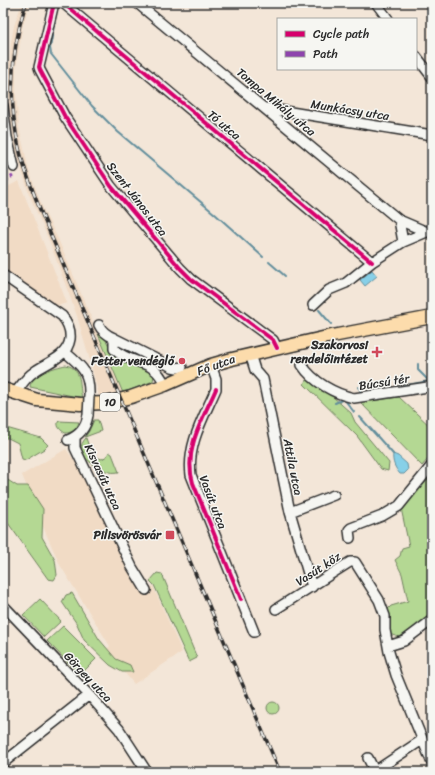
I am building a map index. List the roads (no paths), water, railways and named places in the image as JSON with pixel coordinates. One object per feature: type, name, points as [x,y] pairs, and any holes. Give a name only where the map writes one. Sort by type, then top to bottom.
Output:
[{"type":"main road","name":"Fő utca","points":[[3,389],[37,400],[99,404],[127,398],[165,385],[211,365],[250,354],[389,324],[432,317]]},
{"type":"street","name":"Szent János utca","points":[[54,3],[39,67],[65,117],[111,186],[180,268],[192,280],[273,340],[277,348]]},
{"type":"street","name":"Tó utca","points":[[63,3],[372,262]]},
{"type":"street","name":"Tompa Mihály utca","points":[[137,3],[399,220],[429,231]]},
{"type":"street","points":[[376,3],[387,18]]},
{"type":"street","points":[[417,57],[432,77]]},
{"type":"street","points":[[3,106],[6,137],[14,167]]},
{"type":"street","name":"Munkácsy utca","points":[[265,108],[432,135]]},
{"type":"street","points":[[399,220],[403,242]]},
{"type":"street","points":[[313,305],[329,290],[346,283],[372,262],[403,242],[429,231]]},
{"type":"street","points":[[3,275],[57,312],[67,322],[70,335],[70,342],[65,352],[58,358],[34,372],[24,381],[15,393]]},
{"type":"street","points":[[99,325],[100,329],[106,334],[172,367],[182,367]]},
{"type":"street","points":[[114,338],[114,349],[118,354],[151,367],[159,372],[165,385]]},
{"type":"street","name":"Kisvasút utca","points":[[65,352],[83,368],[89,381],[88,415],[83,429],[72,439],[74,448],[132,567],[146,590]]},
{"type":"street","name":"Attila utca","points":[[250,354],[255,370],[263,379],[290,512],[312,587]]},
{"type":"street","name":"Vasút utca","points":[[211,365],[216,379],[216,389],[196,432],[190,459],[191,475],[254,632]]},
{"type":"street","name":"Búcsú tér","points":[[302,365],[308,374],[343,396],[354,398],[428,387],[432,390]]},
{"type":"street","points":[[431,467],[432,479]]},
{"type":"street","points":[[350,538],[349,530],[351,528],[382,516],[400,506],[431,467]]},
{"type":"street","points":[[290,512],[334,494]]},
{"type":"street","name":"Vasút köz","points":[[276,610],[350,562],[355,562],[379,600],[385,616],[388,646]]},
{"type":"street","name":"Görgey utca","points":[[3,605],[89,695],[119,729],[147,772]]},
{"type":"street","points":[[432,620],[404,640],[388,646],[396,675],[432,763]]},
{"type":"street","points":[[3,763],[89,695]]},
{"type":"street","points":[[368,758],[375,772],[422,740]]},
{"type":"water","points":[[372,270],[377,276],[365,286],[360,280]]},
{"type":"water","points":[[393,454],[398,456],[407,464],[408,470],[404,474],[400,474],[395,467],[393,462]]},
{"type":"waterway","points":[[57,8],[50,48],[51,54],[92,106],[118,132],[215,214],[263,257]]},
{"type":"waterway","points":[[269,262],[285,276]]},
{"type":"waterway","points":[[319,310],[331,324]]},
{"type":"waterway","points":[[418,364],[418,370],[429,381]]},
{"type":"waterway","points":[[390,388],[429,381],[432,384]]},
{"type":"waterway","points":[[358,387],[363,393]]},
{"type":"waterway","points":[[335,403],[344,399],[354,412]]},
{"type":"waterway","points":[[360,417],[393,454]]},
{"type":"railway","points":[[26,3],[14,57],[12,93],[13,112],[19,148],[26,172],[41,212],[280,772]]},
{"type":"place","name":"Szakorvosi rendelőintézet","points":[[377,352]]},
{"type":"place","name":"Fetter vendéglő","points":[[182,361]]},
{"type":"place","name":"Pilisvörösvár","points":[[170,535]]}]
